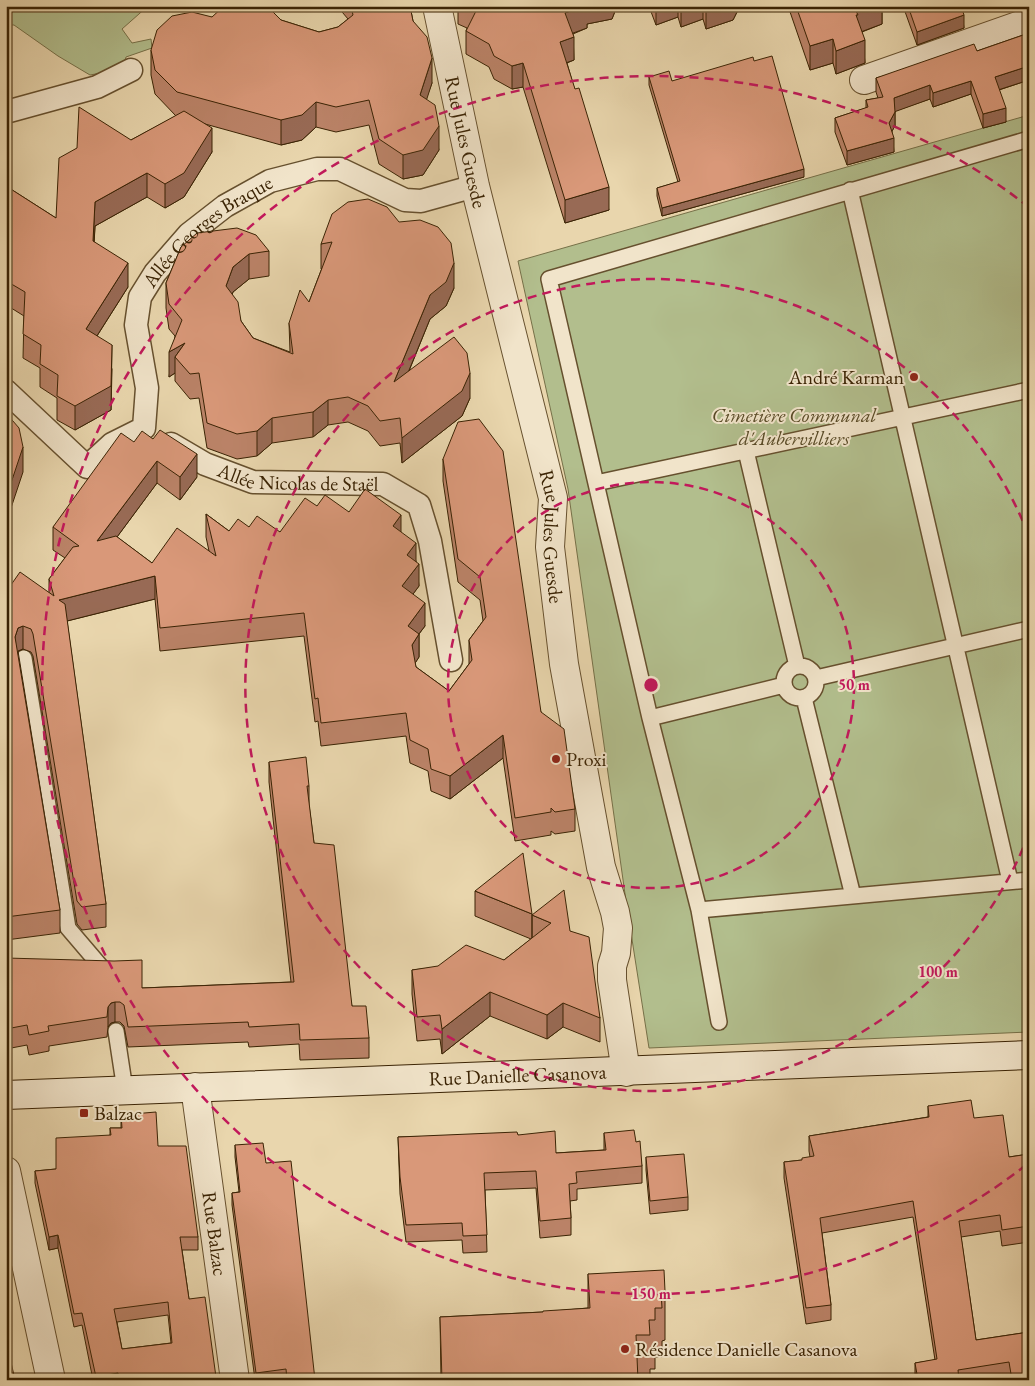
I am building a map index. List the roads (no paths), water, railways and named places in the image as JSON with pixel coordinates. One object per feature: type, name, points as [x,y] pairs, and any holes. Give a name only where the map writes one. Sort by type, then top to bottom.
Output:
[{"type":"street","name":"Rue Jules Guesde","points":[[437,6],[475,186],[553,498],[550,547],[564,664],[601,867],[618,928],[616,953],[612,966],[612,980],[626,1072]]},
{"type":"street","points":[[864,80],[1029,22]]},
{"type":"street","points":[[6,112],[97,87],[131,70]]},
{"type":"street","name":"Allée Georges Braque","points":[[144,428],[147,388],[136,325],[140,297],[155,272],[189,234],[226,206],[270,181],[317,169],[340,169],[405,200],[420,201],[475,186]]},
{"type":"street","points":[[6,391],[87,468],[112,444],[144,428]]},
{"type":"street","name":"Allée Nicolas de Staël","points":[[144,428],[205,464],[253,482],[383,484],[419,505],[430,541],[450,660]]},
{"type":"street","name":"Rue Danielle Casanova","points":[[6,1095],[1029,1055]]},
{"type":"street","name":"Rue Balzac","points":[[195,1088],[235,1380]]},
{"type":"street","points":[[6,1171],[51,1380]]},
{"type":"lane","points":[[719,1022],[699,910],[650,718],[550,279],[1029,139]]},
{"type":"lane","points":[[850,190],[1010,881]]},
{"type":"lane","points":[[596,483],[1029,390]]},
{"type":"lane","points":[[746,451],[797,666]]},
{"type":"lane","points":[[816,678],[1029,629]]},
{"type":"lane","points":[[24,658],[68,928],[103,969]]},
{"type":"lane","points":[[797,666],[809,668],[816,678],[817,683],[813,693],[804,698],[792,696],[784,685],[787,673],[791,668],[797,666]]},
{"type":"lane","points":[[650,718],[784,685]]},
{"type":"lane","points":[[804,698],[853,896]]},
{"type":"lane","points":[[699,910],[1029,880]]},
{"type":"lane","points":[[116,1032],[125,1090]]},
{"type":"place","name":"André Karman","points":[[914,377]]},
{"type":"place","name":"Proxi","points":[[556,759]]},
{"type":"place","name":"Balzac","points":[[84,1113]]},
{"type":"place","name":"Résidence Danielle Casanova","points":[[625,1349]]},
{"type":"park label","name":"Cimetière Communal d'Aubervilliers","points":[[794,426]]}]
